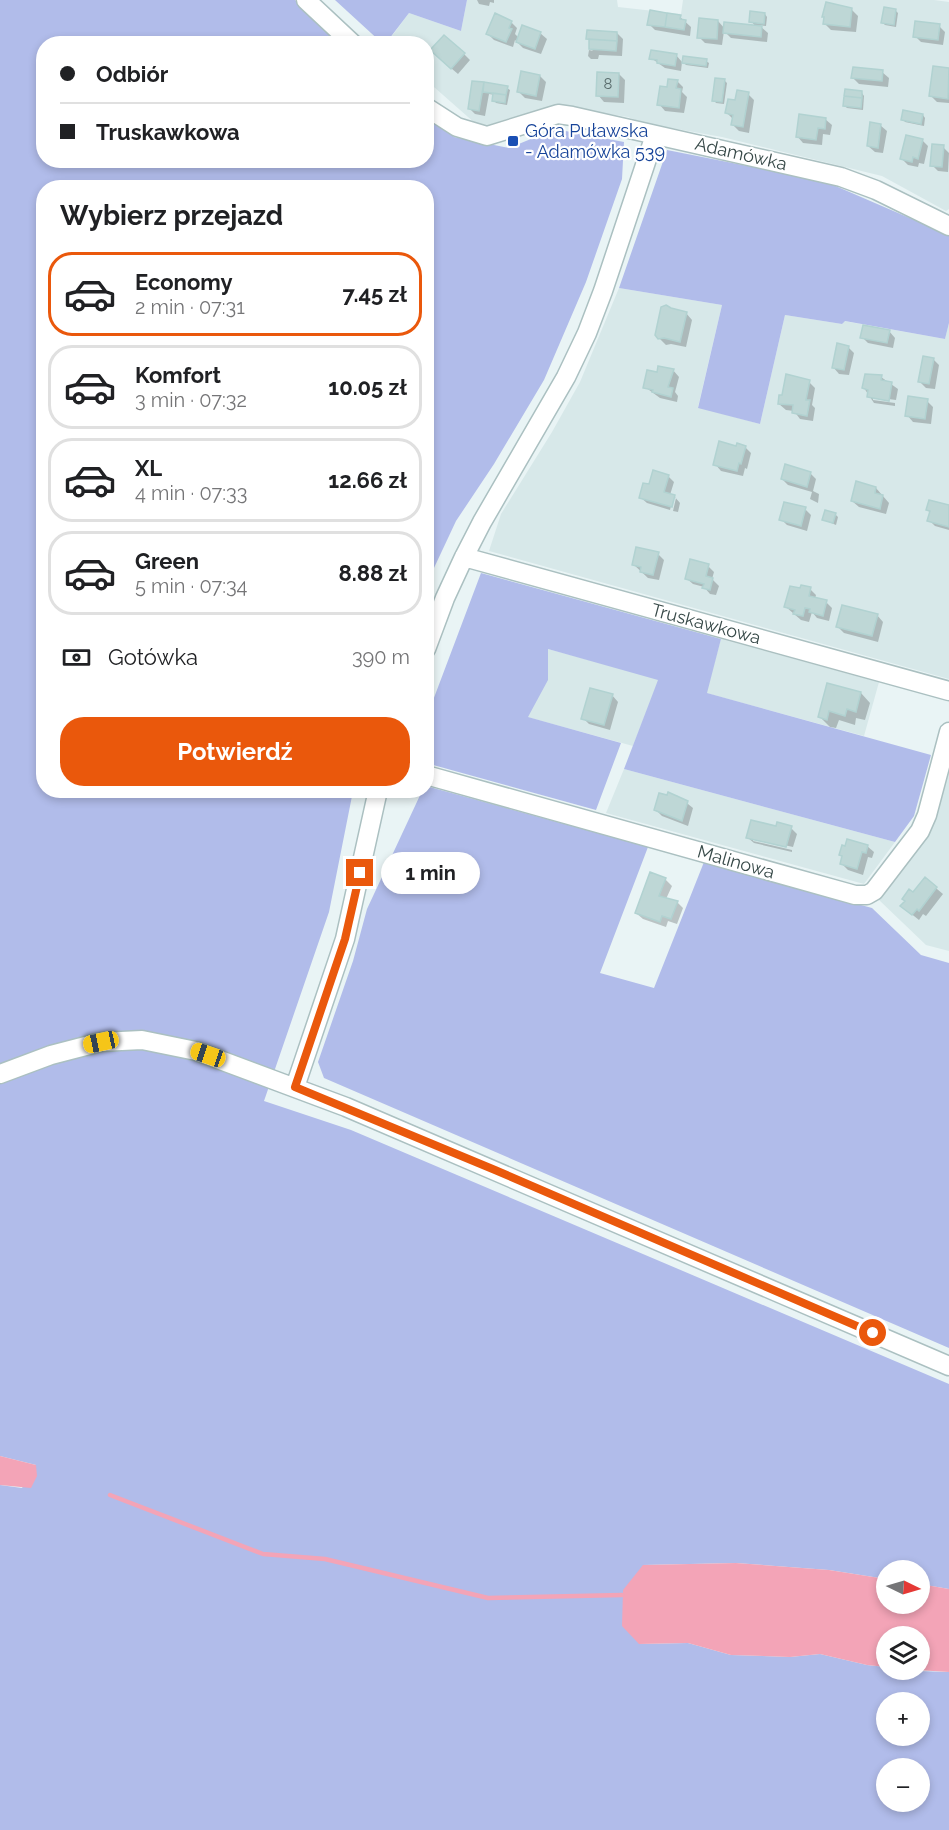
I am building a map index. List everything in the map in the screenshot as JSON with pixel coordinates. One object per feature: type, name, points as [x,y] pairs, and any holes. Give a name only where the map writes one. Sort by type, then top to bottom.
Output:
[{"type":"street","points":[[306,0],[344,36]]},
{"type":"street","name":"Adamówka","points":[[434,112],[457,128],[487,136],[558,114],[655,135],[841,177],[876,190],[949,226]]},
{"type":"street","points":[[434,628],[448,590],[482,522],[543,419],[574,360],[603,291],[655,135]]},
{"type":"street","name":"Truskawkowa","points":[[464,557],[949,691]]},
{"type":"street","name":"Malinowa","points":[[434,778],[855,895],[867,896],[874,891],[920,831],[927,815],[949,732]]},
{"type":"street","points":[[295,1087],[345,939],[376,798]]},
{"type":"street","points":[[0,1074],[84,1045],[115,1040],[142,1040],[196,1051],[295,1087],[495,1170],[949,1366]]},
{"type":"shaded area","points":[[0,0],[295,0],[336,36],[36,36],[36,168],[434,168],[434,120],[454,137],[509,148],[555,129],[624,142],[622,179],[586,282],[544,380],[494,464],[456,521],[434,568],[434,180],[36,180],[36,798],[352,798],[329,912],[264,1101],[351,1130],[949,1384],[949,1589],[930,1586],[930,1560],[876,1560],[876,1577],[829,1570],[736,1563],[643,1565],[639,1644],[688,1643],[731,1655],[790,1657],[820,1654],[876,1666],[876,1680],[930,1680],[930,1671],[949,1672],[949,1830],[0,1830],[0,1485],[22,1488],[36,1465],[0,1456]]},
{"type":"shaded area","points":[[335,0],[467,0],[461,31],[409,13],[391,36],[374,36]]},
{"type":"shaded area","points":[[467,0],[617,0],[618,7],[681,14],[683,0],[934,0],[949,2],[949,209],[946,211],[882,176],[722,137],[643,123],[628,117],[554,105],[488,125],[476,124],[434,87],[434,36],[392,36],[409,13],[461,31]]},
{"type":"shaded area","points":[[667,150],[824,181],[949,235],[949,323],[945,339],[845,321],[842,324],[785,315],[760,424],[698,408],[722,305],[619,288]]},
{"type":"shaded area","points":[[619,288],[722,305],[698,407],[760,424],[785,315],[842,324],[844,321],[945,339],[949,323],[949,679],[489,551],[501,514],[580,382]]},
{"type":"shaded area","points":[[481,573],[721,639],[707,693],[931,755],[914,816],[895,842],[624,769],[658,680],[548,649],[548,680],[528,717],[621,743],[596,810],[434,765],[434,698]]},
{"type":"shaded area","points":[[721,639],[879,682],[864,736],[706,693]]},
{"type":"shaded area","points":[[548,649],[659,679],[633,746],[458,698]]},
{"type":"shaded area","points":[[624,769],[895,842],[864,884],[606,813]]},
{"type":"shaded area","points":[[949,771],[949,951],[926,945],[879,900],[933,826]]},
{"type":"shaded area","points":[[434,788],[648,847],[600,973],[654,988],[704,862],[872,908],[921,955],[949,963],[949,1348],[324,1078],[318,1062],[353,961],[367,909],[419,798],[434,798]]},
{"type":"shaded area","points":[[0,1456],[36,1465],[37,1476],[31,1488],[0,1485]]},
{"type":"shaded area","points":[[736,1563],[829,1570],[876,1577],[876,1614],[930,1614],[930,1586],[949,1589],[949,1672],[930,1671],[930,1626],[876,1626],[876,1666],[820,1654],[790,1657],[731,1655],[688,1643],[639,1644],[622,1626],[623,1590],[643,1565]]},
{"type":"building","points":[[826,2],[852,8],[850,27],[823,24],[824,17],[822,17]]},
{"type":"building","points":[[884,7],[896,9],[894,25],[881,23]]},
{"type":"building","points":[[650,10],[667,13],[665,27],[647,25]]},
{"type":"building","points":[[750,11],[765,13],[764,24],[749,22]]},
{"type":"building","points":[[495,13],[512,21],[509,28],[512,29],[506,42],[486,34]]},
{"type":"building","points":[[667,13],[681,15],[680,19],[686,20],[684,30],[665,27]]},
{"type":"building","points":[[699,18],[718,20],[717,39],[697,38]]},
{"type":"building","points":[[915,21],[940,24],[938,40],[913,37]]},
{"type":"building","points":[[724,22],[762,26],[761,37],[723,33]]},
{"type":"building","points":[[522,25],[541,32],[535,49],[516,42]]},
{"type":"building","points":[[587,30],[617,32],[617,41],[586,39]]},
{"type":"building","points":[[444,35],[465,53],[451,69],[434,54],[434,46]]},
{"type":"building","points":[[589,39],[617,41],[616,51],[589,49]]},
{"type":"building","points":[[651,50],[677,54],[675,66],[649,59]]},
{"type":"building","points":[[683,56],[707,59],[706,66],[682,63]]},
{"type":"building","points":[[933,66],[949,68],[948,99],[929,96]]},
{"type":"building","points":[[853,67],[883,70],[882,81],[851,78]]},
{"type":"building","points":[[521,71],[540,75],[536,96],[517,92]]},
{"type":"building","points":[[597,72],[619,73],[618,97],[596,96]]},
{"type":"building","points":[[715,78],[725,79],[722,102],[712,101]]},
{"type":"building","points":[[668,79],[678,80],[676,88],[681,89],[679,108],[657,105],[660,86],[667,87]]},
{"type":"building","points":[[472,81],[484,82],[479,111],[468,109]]},
{"type":"building","points":[[484,82],[508,86],[506,95],[483,92]]},
{"type":"building","points":[[845,89],[862,91],[862,98],[844,96]]},
{"type":"building","points":[[737,90],[749,92],[743,127],[731,125],[733,115],[725,113],[728,99],[735,100]]},
{"type":"building","points":[[493,93],[506,95],[505,103],[492,101]]},
{"type":"building","points":[[844,96],[862,98],[861,108],[843,106]]},
{"type":"building","points":[[903,110],[923,114],[921,124],[901,120]]},
{"type":"building","points":[[799,114],[826,118],[825,129],[818,128],[816,140],[796,137]]},
{"type":"building","points":[[870,122],[881,124],[878,148],[867,146]]},
{"type":"building","points":[[906,135],[923,139],[918,159],[913,157],[912,162],[900,159]]},
{"type":"building","points":[[932,144],[944,145],[942,167],[930,166]]},
{"type":"building","points":[[666,305],[687,312],[680,342],[664,338],[658,339],[655,335],[661,307]]},
{"type":"building","points":[[863,325],[890,330],[887,343],[860,338]]},
{"type":"building","points":[[837,343],[849,346],[844,370],[832,368]]},
{"type":"building","points":[[923,356],[934,358],[929,384],[918,382]]},
{"type":"building","points":[[658,366],[674,369],[668,387],[673,388],[671,397],[643,388],[647,370],[657,372]]},
{"type":"building","points":[[786,374],[810,380],[806,400],[810,400],[807,416],[792,413],[793,405],[778,404]]},
{"type":"building","points":[[865,374],[882,375],[881,380],[892,382],[889,401],[867,397],[868,390],[862,388]]},
{"type":"building","points":[[908,396],[928,399],[925,419],[905,416]]},
{"type":"building","points":[[719,441],[736,446],[737,443],[746,446],[737,471],[713,465]]},
{"type":"building","points":[[785,464],[811,472],[807,487],[781,479]]},
{"type":"building","points":[[653,470],[669,475],[664,492],[675,495],[672,507],[639,498],[643,483],[649,484]]},
{"type":"building","points":[[856,481],[876,487],[875,493],[883,495],[880,509],[851,501]]},
{"type":"building","points":[[929,500],[949,505],[949,527],[927,521],[930,511],[926,510]]},
{"type":"building","points":[[784,502],[806,507],[801,526],[779,520]]},
{"type":"building","points":[[825,510],[836,513],[833,523],[822,520]]},
{"type":"building","points":[[636,547],[659,552],[653,575],[640,572],[641,567],[632,565]]},
{"type":"building","points":[[690,559],[709,564],[706,576],[713,578],[710,590],[702,588],[704,584],[685,579]]},
{"type":"building","points":[[801,585],[811,587],[809,596],[827,600],[823,616],[809,612],[810,609],[805,608],[803,616],[793,614],[795,610],[784,607],[790,586],[800,588]]},
{"type":"building","points":[[842,605],[878,614],[872,636],[836,627]]},
{"type":"building","points":[[827,683],[861,692],[856,712],[847,709],[845,716],[829,711],[827,720],[818,717]]},
{"type":"building","points":[[590,688],[613,694],[604,725],[581,719]]},
{"type":"building","points":[[668,792],[688,801],[682,821],[654,810],[659,793],[667,795]]},
{"type":"building","points":[[751,820],[776,826],[777,822],[792,826],[786,847],[746,838]]},
{"type":"building","points":[[847,839],[868,845],[866,853],[862,852],[857,869],[840,864],[842,856],[839,855]]},
{"type":"building","points":[[650,872],[666,878],[659,896],[678,901],[671,919],[662,916],[660,922],[635,913]]},
{"type":"building","points":[[925,877],[937,887],[919,911],[917,909],[912,915],[900,906],[905,901],[902,899],[909,889],[913,892]]},
{"type":"waterway","points":[[110,1495],[263,1554],[325,1559],[488,1598],[622,1595]]},
{"type":"place","name":"Góra Puławska - Adamówka 539","points":[[513,141]]},
{"type":"route","points":[[360,873],[336,969],[295,1087],[495,1170],[873,1333]]}]
